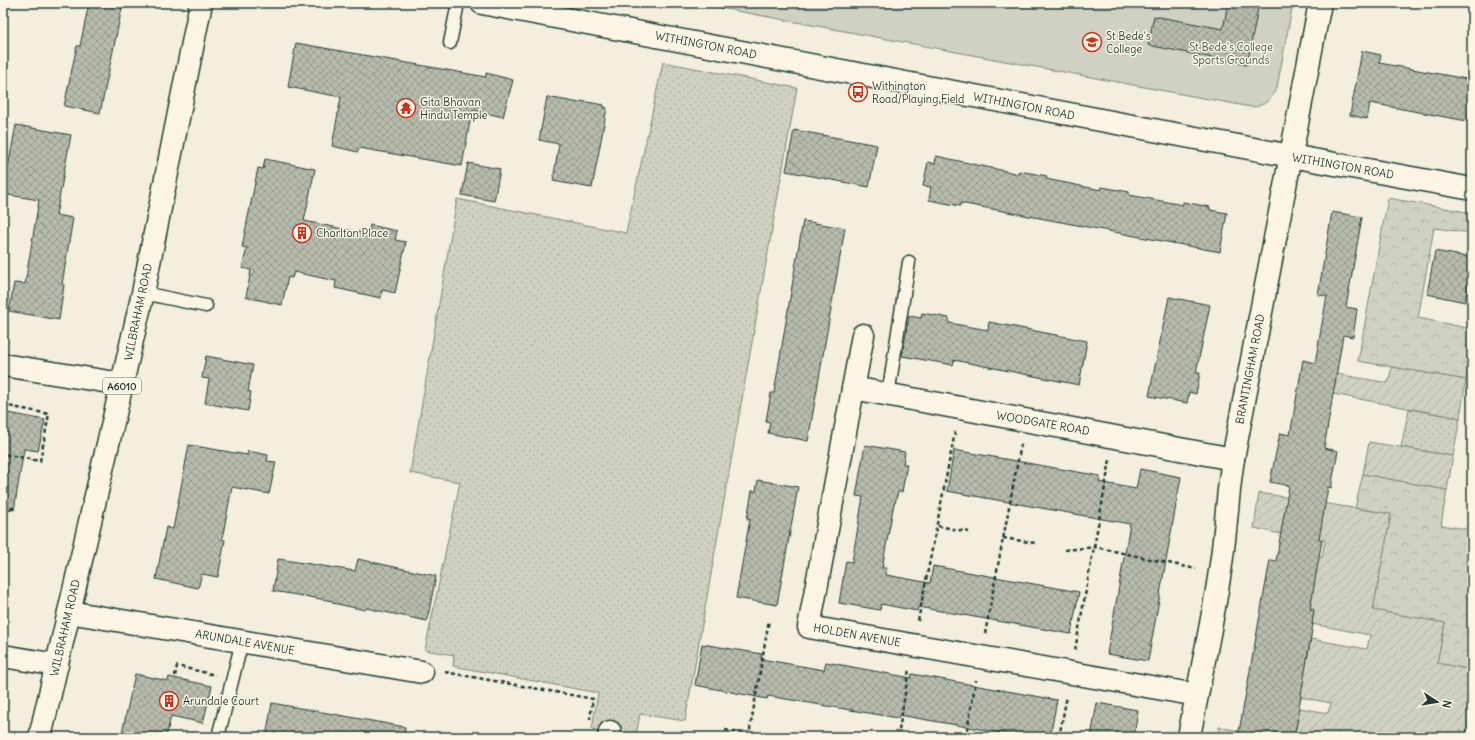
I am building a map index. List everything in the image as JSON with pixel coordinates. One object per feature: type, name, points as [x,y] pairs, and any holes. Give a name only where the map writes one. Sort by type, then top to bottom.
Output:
[{"type":"main road","name":"WILBRAHAM ROAD","points":[[40,737],[143,293],[201,3]]},
{"type":"main road","name":"WITHINGTON ROAD","points":[[482,3],[1472,189]]},
{"type":"main road","name":"BRANTINGHAM ROAD","points":[[1190,737],[1220,574],[1233,459],[1320,3]]},
{"type":"main road","name":"HOLDEN AVENUE","points":[[863,335],[808,627],[914,644],[1197,695]]},
{"type":"main road","points":[[3,365],[122,384]]},
{"type":"main road","name":"WOODGATE ROAD","points":[[853,388],[1233,459]]},
{"type":"main road","name":"ARUNDALE AVENUE","points":[[69,612],[422,672]]},
{"type":"main road","points":[[3,656],[57,665]]},
{"type":"lane","points":[[450,43],[458,3]]},
{"type":"lane","points":[[888,394],[909,262]]},
{"type":"lane","points":[[143,293],[206,306]]},
{"type":"lane","points":[[218,737],[233,640]]},
{"type":"path","points":[[3,405],[49,414],[40,461],[3,454]]},
{"type":"path","points":[[898,737],[914,644],[960,408]]},
{"type":"path","points":[[966,737],[1025,420]]},
{"type":"path","points":[[1059,737],[1095,547],[1114,436]]},
{"type":"path","points":[[3,507],[17,509]]},
{"type":"path","points":[[938,526],[969,532]]},
{"type":"path","points":[[1003,538],[1035,543]]},
{"type":"path","points":[[1065,550],[1095,547],[1220,574]]},
{"type":"path","points":[[750,734],[769,620]]},
{"type":"path","points":[[175,676],[177,666],[216,675],[233,640]]},
{"type":"path","points":[[422,672],[422,668],[593,699],[589,722]]},
{"type":"path","points":[[725,730],[765,737]]},
{"type":"path","points":[[724,736],[730,737]]},
{"type":"green space","name":"St Bede's College Sports Grounds","points":[[694,3],[1293,3],[1277,87],[1267,102],[1260,106],[1251,107]]},
{"type":"green space","points":[[663,62],[797,88],[685,721],[640,714],[636,736],[592,729],[598,693],[453,666],[454,655],[425,650],[460,482],[410,473],[457,199],[626,233]]},
{"type":"green space","points":[[1388,198],[1472,213],[1472,233],[1434,228],[1418,318],[1472,329],[1472,346],[1466,380],[1358,361]]},
{"type":"green space","points":[[1392,367],[1466,380],[1460,418],[1333,394],[1337,374],[1388,383]]},
{"type":"green space","points":[[1409,409],[1460,418],[1453,456],[1401,447]]},
{"type":"green space","points":[[1369,442],[1453,456],[1447,490],[1363,474]]},
{"type":"green space","points":[[1363,474],[1447,490],[1441,525],[1472,530],[1472,670],[1437,663],[1445,623],[1373,610],[1391,514],[1355,508]]},
{"type":"green space","points":[[1259,493],[1391,514],[1373,610],[1445,623],[1437,663],[1472,670],[1472,713],[1470,713],[1465,737],[1280,737],[1282,726],[1296,728],[1299,708],[1328,713],[1331,703],[1300,697],[1295,656],[1307,659],[1311,639],[1367,649],[1370,635],[1312,624],[1314,610],[1303,608],[1318,557],[1322,557],[1325,540],[1281,534],[1254,528]]},
{"type":"green space","points":[[1219,727],[1239,731],[1238,737],[1217,737]]},
{"type":"building","points":[[89,3],[123,3],[100,113],[64,106],[77,46],[80,46]]},
{"type":"building","points":[[1228,3],[1259,3],[1247,65],[1148,45],[1154,16],[1223,29]]},
{"type":"building","name":"Gita Bhavan Hindu Temple","points":[[296,43],[486,77],[486,73],[513,80],[503,117],[472,110],[462,166],[359,148],[358,152],[332,146],[341,97],[288,87]]},
{"type":"building","points":[[1362,51],[1381,55],[1379,63],[1472,80],[1472,122],[1370,103],[1367,119],[1350,115]]},
{"type":"building","points":[[547,97],[580,103],[581,101],[604,105],[604,107],[607,108],[592,188],[553,181],[559,144],[539,140]]},
{"type":"building","points":[[16,125],[71,135],[56,215],[73,218],[62,284],[64,285],[59,320],[9,311],[14,283],[25,284],[39,200],[3,194]]},
{"type":"building","points":[[794,130],[877,145],[869,187],[786,171]]},
{"type":"building","points":[[936,156],[1019,174],[1019,171],[1047,176],[1046,179],[1101,190],[1102,187],[1129,192],[1129,195],[1183,205],[1183,202],[1210,207],[1210,210],[1227,213],[1220,252],[960,203],[960,206],[929,200],[931,187],[923,186],[928,162],[935,164]]},
{"type":"building","name":"Chorlton Place","points":[[265,159],[315,169],[304,221],[368,234],[370,225],[397,231],[395,240],[406,242],[395,293],[382,290],[381,298],[335,288],[336,281],[294,272],[292,278],[288,277],[282,305],[246,297],[251,270],[242,268],[247,248],[242,247],[258,168],[263,169]]},
{"type":"building","points":[[468,163],[500,169],[494,201],[462,195]]},
{"type":"building","points":[[1332,212],[1362,217],[1346,307],[1357,309],[1353,337],[1343,335],[1324,448],[1338,451],[1331,488],[1328,487],[1319,539],[1322,540],[1310,609],[1314,610],[1313,624],[1299,713],[1294,737],[1238,737],[1270,560],[1276,561],[1289,486],[1270,482],[1280,433],[1290,435],[1303,360],[1315,363],[1327,296],[1318,295]]},
{"type":"building","points":[[803,221],[845,228],[808,441],[768,433],[770,422],[766,421],[771,393],[774,393]]},
{"type":"building","points":[[1435,251],[1472,258],[1465,302],[1427,294]]},
{"type":"building","points":[[1169,297],[1210,305],[1196,373],[1200,373],[1196,394],[1189,392],[1187,403],[1149,396]]},
{"type":"building","points":[[922,313],[949,318],[949,323],[988,330],[989,322],[1087,341],[1079,385],[954,360],[953,365],[902,356],[909,316],[921,318]]},
{"type":"building","points":[[206,356],[253,365],[248,391],[251,392],[248,411],[205,403],[209,379],[202,378]]},
{"type":"building","points":[[3,412],[45,420],[38,451],[24,449],[14,510],[3,509]]},
{"type":"building","points":[[189,445],[247,455],[248,451],[268,455],[267,461],[276,462],[269,494],[232,487],[222,539],[225,540],[218,577],[202,574],[198,588],[156,579],[166,527],[173,529]]},
{"type":"building","points":[[865,445],[905,452],[903,464],[907,464],[902,492],[898,492],[894,503],[882,568],[887,568],[886,575],[930,583],[933,566],[1079,592],[1071,634],[918,607],[917,611],[881,604],[880,610],[839,603],[846,561],[852,562],[863,497],[856,496]]},
{"type":"building","points":[[954,450],[1100,476],[1099,482],[1136,489],[1140,469],[1181,477],[1148,661],[1107,654],[1130,524],[947,491]]},
{"type":"building","points":[[758,480],[798,487],[777,605],[736,598],[750,519],[747,519],[752,491],[756,491]]},
{"type":"building","points":[[278,559],[355,571],[358,559],[436,576],[427,621],[366,608],[365,610],[333,603],[333,601],[273,591]]},
{"type":"building","points":[[702,644],[762,654],[761,659],[824,670],[826,662],[911,678],[912,674],[1057,700],[1050,737],[1025,737],[899,715],[898,718],[768,696],[767,699],[695,685]]},
{"type":"building","name":"Arundale Court","points":[[135,674],[168,681],[169,677],[212,686],[203,723],[171,716],[166,737],[140,737],[122,733]]},
{"type":"building","points":[[272,703],[405,727],[404,737],[266,737]]},
{"type":"building","points":[[1097,703],[1138,710],[1134,737],[1091,737]]},
{"type":"place","name":"St Bede's College","points":[[1092,42]]},
{"type":"place","name":"Withington Road/Playing Field","points":[[858,92]]},
{"type":"place","name":"Gita Bhavan Hindu Temple","points":[[406,108]]},
{"type":"place","name":"Chorlton Place","points":[[302,233]]},
{"type":"place","name":"Arundale Court","points":[[169,701]]}]
